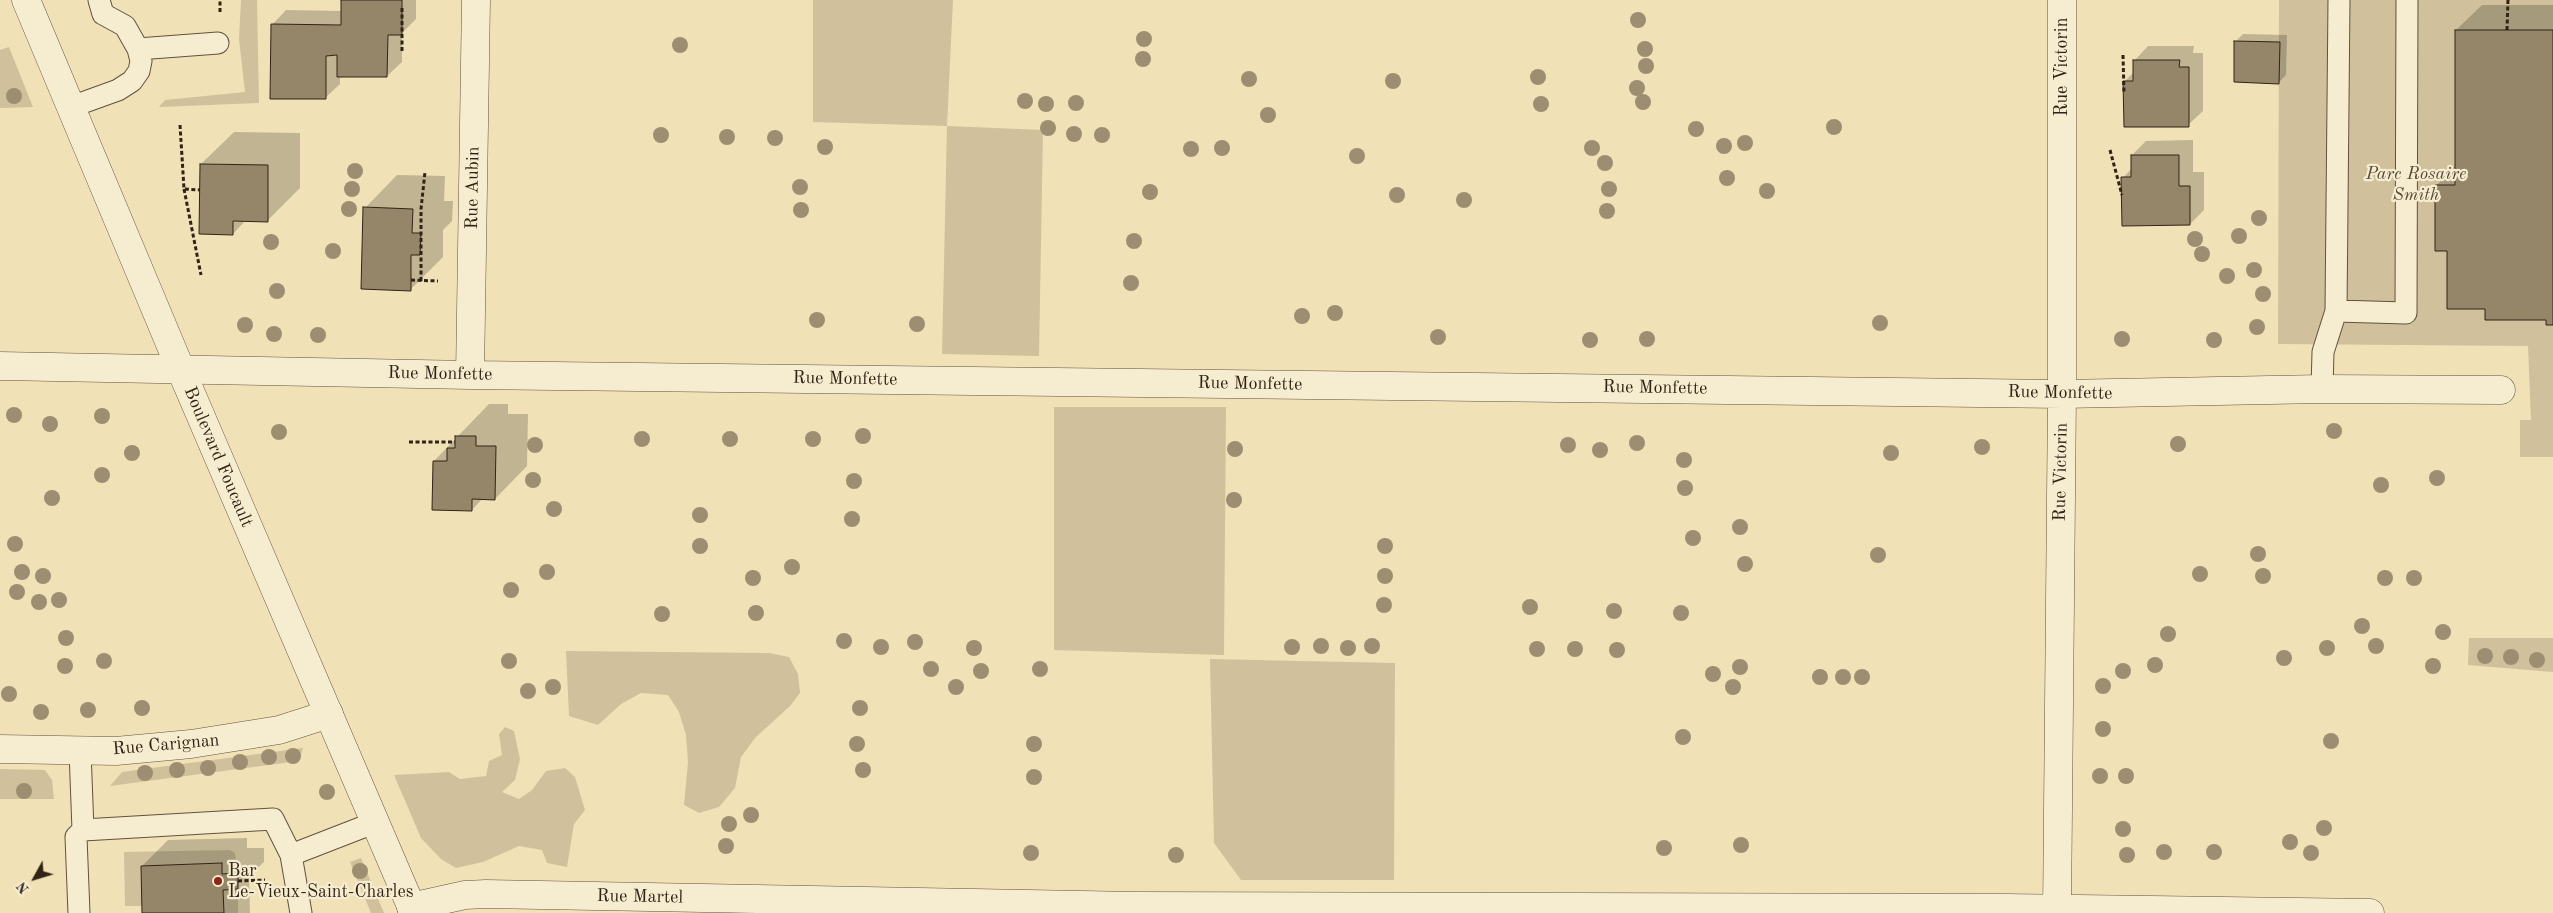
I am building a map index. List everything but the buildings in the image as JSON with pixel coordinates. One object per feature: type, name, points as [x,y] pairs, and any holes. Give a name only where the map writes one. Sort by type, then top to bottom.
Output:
[{"type":"street","name":"Boulevard Foucault","points":[[26,0],[181,370],[376,822],[412,910]]},
{"type":"street","name":"Rue Aubin","points":[[470,375],[476,0]]},
{"type":"street","name":"Rue Victorin","points":[[2057,911],[2062,394],[2062,0]]},
{"type":"street","name":"Rue Monfette","points":[[0,366],[470,375],[2062,394],[2322,389],[2501,390]]},
{"type":"street","name":"Rue Carignan","points":[[0,749],[116,751],[228,740],[292,727],[329,714]]},
{"type":"street","name":"Rue Martel","points":[[412,910],[465,894],[486,894],[1138,906],[2370,913]]},
{"type":"lane","points":[[71,107],[118,90],[132,81],[139,71],[141,61],[138,49],[125,26],[103,14],[99,0]]},
{"type":"lane","points":[[2322,389],[2323,352],[2336,311],[2339,0]]},
{"type":"lane","points":[[2336,311],[2406,313],[2406,0]]},
{"type":"lane","points":[[138,49],[218,43]]},
{"type":"lane","points":[[80,751],[83,830]]},
{"type":"lane","points":[[79,913],[76,837],[83,830],[273,819],[290,855],[301,913]]},
{"type":"lane","points":[[290,855],[376,822]]},
{"type":"path","points":[[2506,30],[2508,0]]},
{"type":"path","points":[[402,8],[402,53]]},
{"type":"path","points":[[2123,55],[2124,93]]},
{"type":"path","points":[[180,125],[184,189],[201,274]]},
{"type":"path","points":[[2110,150],[2122,195]]},
{"type":"path","points":[[421,281],[421,209],[425,172]]},
{"type":"path","points":[[184,189],[200,190]]},
{"type":"path","points":[[409,442],[455,442]]},
{"type":"green space","points":[[241,0],[257,0],[259,103],[159,107],[165,100],[245,92],[239,39]]},
{"type":"green space","points":[[813,0],[953,0],[947,126],[813,122]]},
{"type":"green space","name":"Parc Rosaire Smith","points":[[2279,0],[2553,0],[2553,457],[2520,457],[2520,420],[2531,420],[2528,346],[2278,344]]},
{"type":"green space","points":[[9,47],[33,107],[0,108],[0,50]]},
{"type":"green space","points":[[947,126],[1043,130],[1039,356],[942,354]]},
{"type":"green space","points":[[1054,407],[1226,407],[1224,655],[1054,650]]},
{"type":"green space","points":[[2469,638],[2553,638],[2553,672],[2468,665]]},
{"type":"green space","points":[[566,651],[769,653],[789,657],[798,674],[800,693],[790,706],[755,738],[741,757],[735,788],[719,807],[699,813],[684,805],[688,763],[686,735],[679,712],[668,695],[641,693],[621,704],[598,725],[569,716]]},
{"type":"green space","points":[[1210,659],[1395,663],[1394,880],[1241,880],[1214,843]]},
{"type":"green space","points":[[505,727],[514,731],[520,759],[515,780],[502,792],[519,799],[532,790],[546,771],[565,768],[575,777],[585,810],[574,824],[567,867],[547,863],[542,850],[519,846],[483,862],[456,868],[441,859],[421,838],[394,775],[449,772],[460,779],[486,776],[489,761],[502,755],[499,734]]},
{"type":"green space","points":[[303,748],[299,761],[110,786],[122,772]]},
{"type":"green space","points":[[0,769],[45,770],[52,780],[54,799],[0,799]]},
{"type":"green space","points":[[230,850],[235,853],[238,873],[222,874],[222,863],[141,866],[142,906],[125,906],[124,852]]},
{"type":"green space","points":[[361,858],[384,913],[371,913],[350,862]]},
{"type":"green space","points":[[238,889],[238,913],[224,913],[223,890]]},
{"type":"place","name":"Bar Le-Vieux-Saint-Charles","points":[[218,881]]}]
